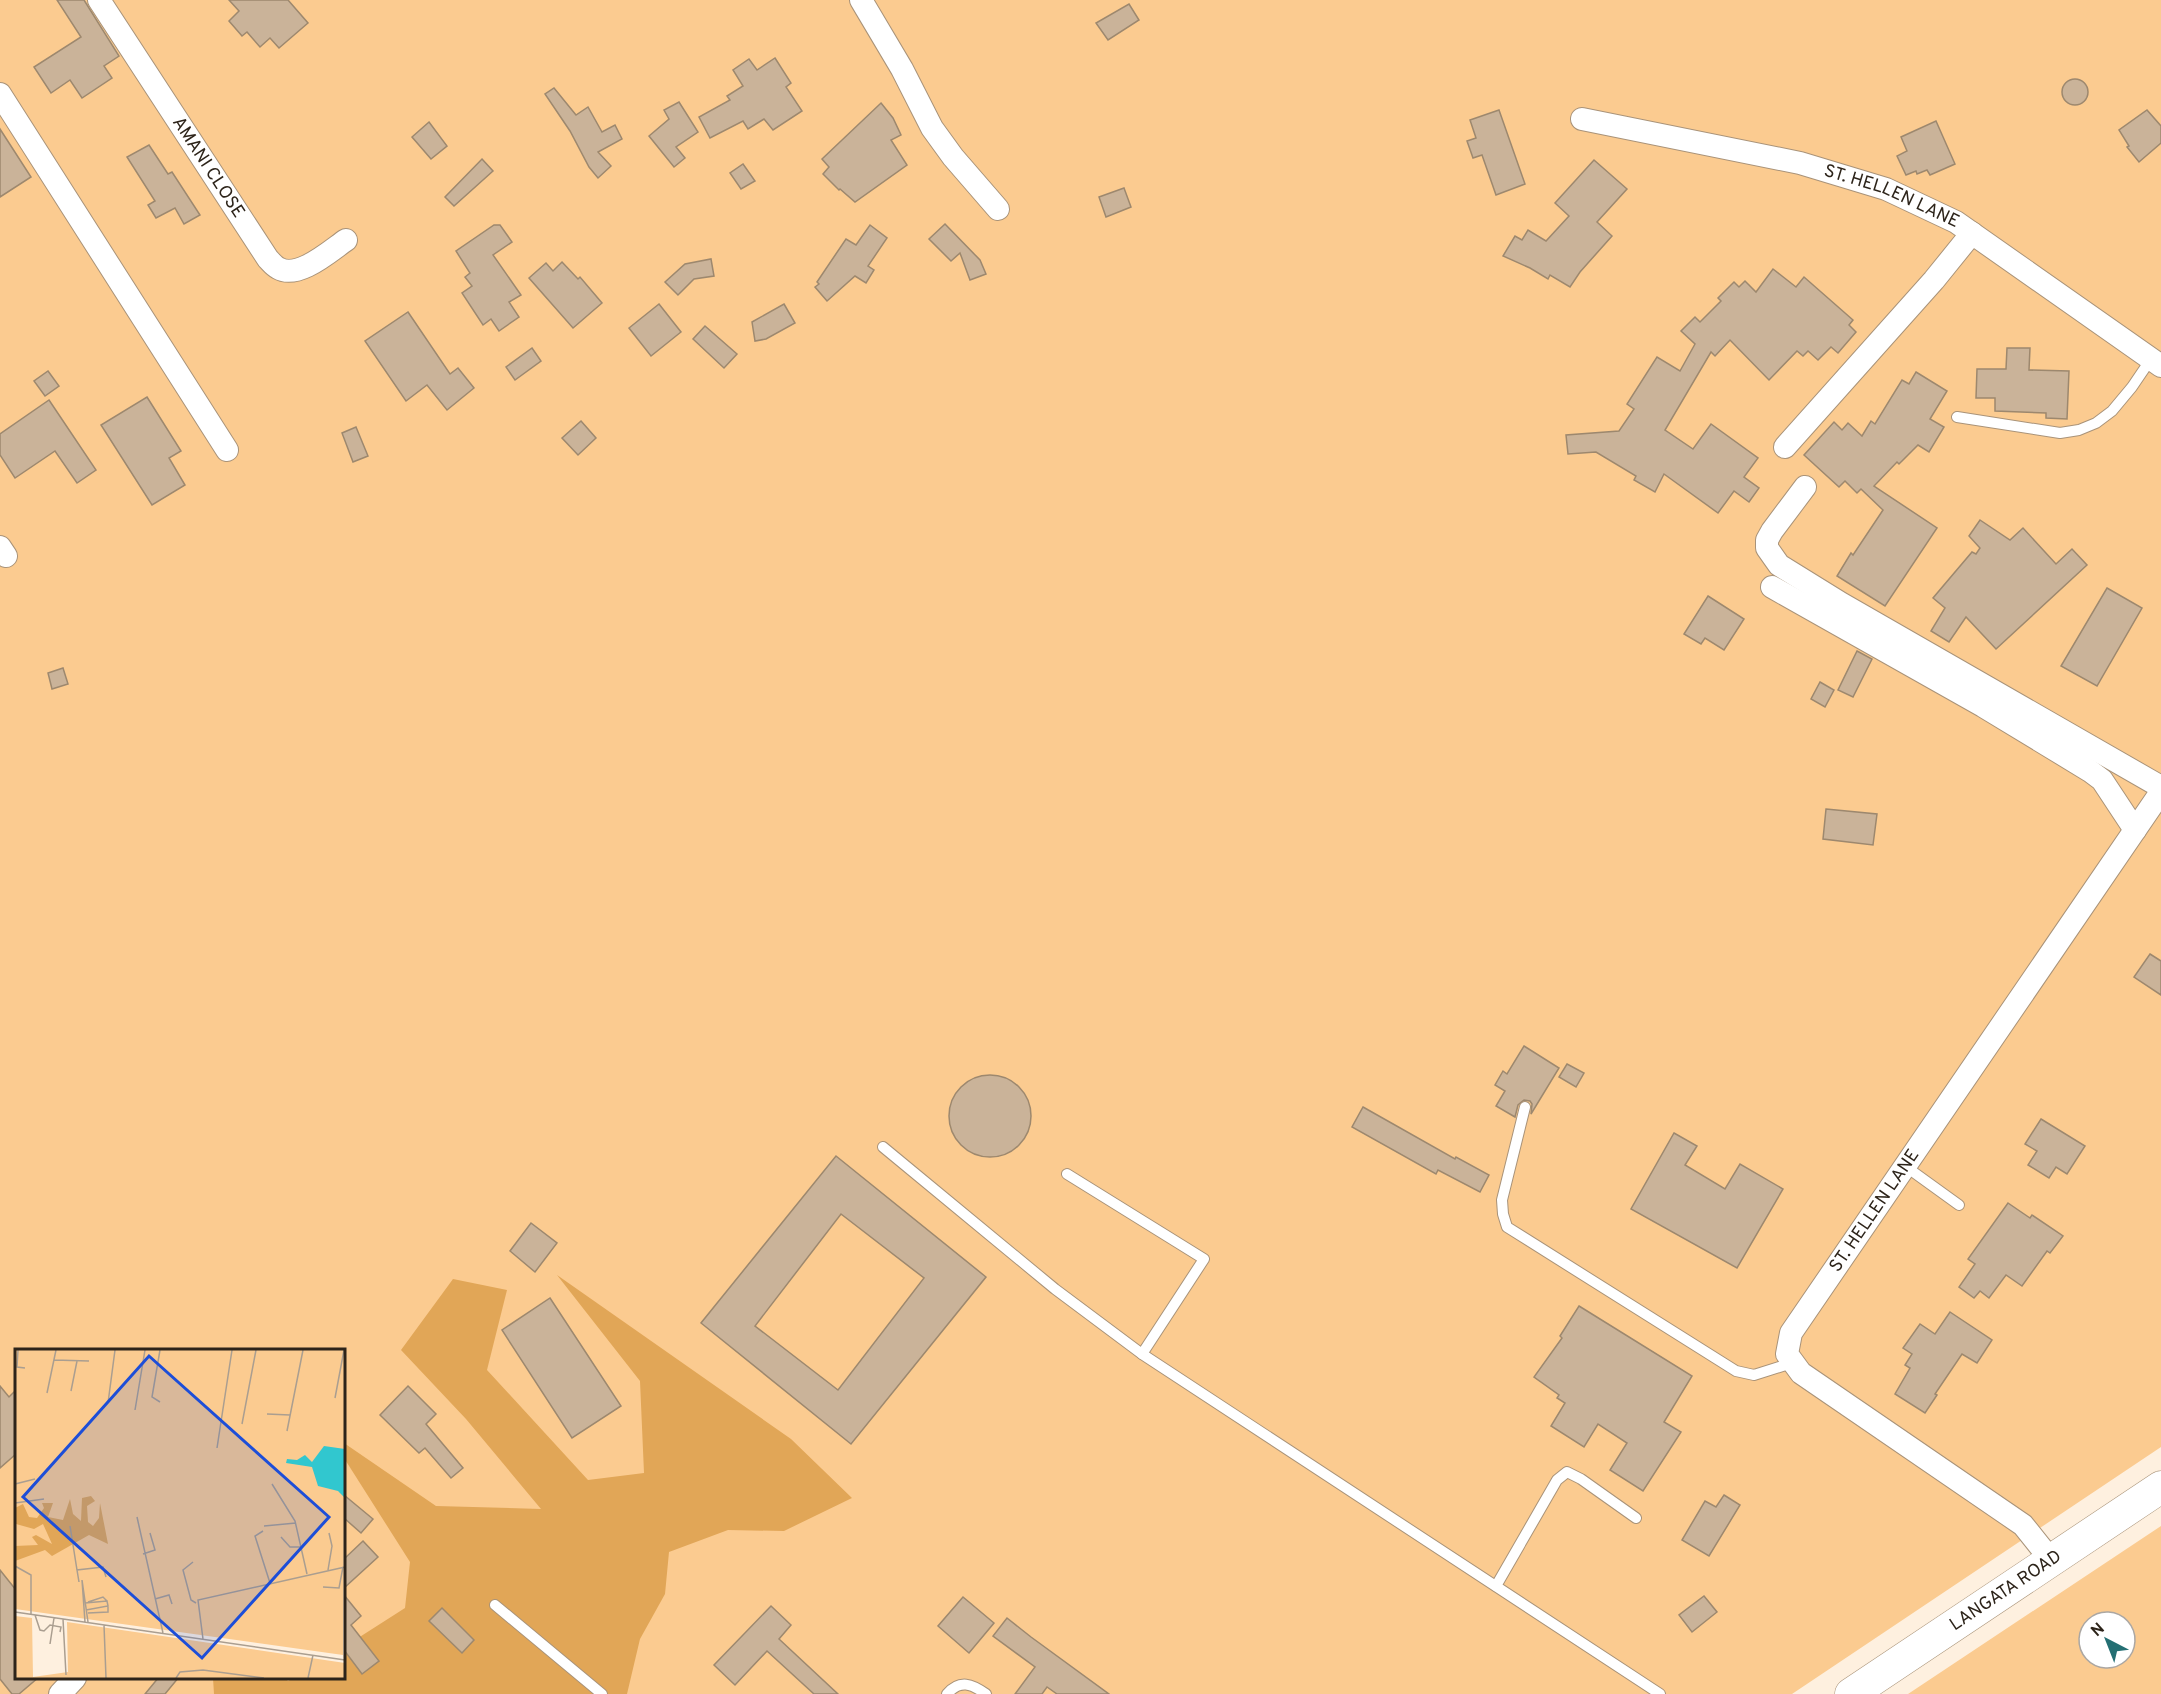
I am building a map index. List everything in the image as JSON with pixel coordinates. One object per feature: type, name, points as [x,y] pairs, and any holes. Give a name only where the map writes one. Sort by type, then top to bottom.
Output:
[{"type":"main road","name":"LANGATA ROAD","points":[[1851,1694],[2161,1487]]},
{"type":"street","name":"AMANI CLOSE","points":[[99,0],[268,259],[279,269],[292,271],[307,267],[346,240]]},
{"type":"street","points":[[861,0],[902,69],[932,128],[953,157],[998,209]]},
{"type":"street","points":[[0,94],[227,450]]},
{"type":"street","name":"ST. HELLEN LANE","points":[[1582,120],[1800,163],[1886,189],[1956,222],[2156,362]]},
{"type":"street","points":[[1785,447],[1934,280],[1972,233]]},
{"type":"street","points":[[1805,487],[1767,540],[1767,548],[1779,565],[1842,604],[2161,787]]},
{"type":"street","points":[[1772,587],[1983,706],[2090,771],[2103,780],[2135,830]]},
{"type":"street","name":"ST. HELLEN LANE","points":[[1792,1363],[1787,1354],[1791,1333],[2161,792]]},
{"type":"street","points":[[1792,1363],[1801,1373],[2024,1525],[2051,1560]]},
{"type":"street","points":[[60,1694],[73,1679]]},
{"type":"lane","points":[[1957,417],[2060,433],[2079,430],[2096,423],[2112,411],[2156,362]]},
{"type":"lane","points":[[1525,1107],[1502,1200],[1507,1227],[1736,1371],[1754,1375],[1792,1363]]},
{"type":"lane","points":[[883,1147],[1055,1289],[1142,1354],[1660,1694]]},
{"type":"lane","points":[[1905,1166],[1959,1205]]},
{"type":"lane","points":[[1067,1174],[1204,1259],[1142,1354]]},
{"type":"lane","points":[[1496,1586],[1557,1480],[1567,1472],[1581,1479],[1636,1518]]},
{"type":"lane","points":[[495,1605],[602,1694]]},
{"type":"lane","points":[[947,1694],[959,1684],[966,1683],[986,1694]]},
{"type":"shaded area","points":[[0,0],[2161,0],[2161,1447],[1792,1694],[0,1694]]},
{"type":"shaded area","points":[[557,1275],[791,1439],[852,1498],[784,1531],[728,1530],[669,1552],[665,1594],[640,1639],[627,1694],[214,1694],[213,1679],[286,1679],[288,1681],[292,1679],[345,1679],[345,1646],[405,1608],[410,1562],[345,1460],[345,1444],[436,1506],[541,1509],[466,1419],[401,1350],[453,1279],[507,1290],[487,1370],[588,1480],[644,1473],[640,1381]]},
{"type":"shaded area","points":[[2161,1526],[2161,1694],[1908,1694]]},
{"type":"building","points":[[57,0],[84,0],[119,56],[104,66],[112,78],[82,98],[70,80],[51,93],[34,67],[81,37]]},
{"type":"building","points":[[229,0],[288,0],[308,23],[279,48],[270,38],[260,47],[247,32],[242,36],[229,21],[239,11]]},
{"type":"building","points":[[1129,4],[1139,20],[1108,40],[1096,23]]},
{"type":"building","points":[[775,58],[791,83],[786,87],[802,111],[773,130],[764,119],[748,129],[743,121],[710,138],[699,117],[730,100],[727,96],[743,86],[733,70],[749,59],[757,70]]},
{"type":"building","points":[[2075,79],[2084,83],[2088,92],[2084,101],[2075,105],[2066,101],[2062,92],[2066,83]]},
{"type":"building","points":[[554,88],[576,115],[588,107],[602,132],[615,125],[622,139],[598,152],[611,166],[598,178],[545,94]]},
{"type":"building","points":[[679,102],[698,132],[676,147],[685,158],[674,167],[649,136],[669,119],[664,110]]},
{"type":"building","points":[[881,103],[893,118],[901,135],[891,140],[907,165],[855,202],[823,174],[829,167],[822,159]]},
{"type":"building","points":[[1499,110],[1525,184],[1496,195],[1482,155],[1473,158],[1467,141],[1476,138],[1470,120]]},
{"type":"building","points":[[2147,110],[2161,126],[2161,143],[2139,162],[2127,147],[2129,146],[2119,130]]},
{"type":"building","points":[[1936,121],[1955,164],[1930,175],[1927,170],[1906,175],[1897,156],[1907,151],[1901,137]]},
{"type":"building","points":[[429,122],[447,146],[431,159],[412,137]]},
{"type":"building","points":[[0,129],[31,177],[0,197]]},
{"type":"building","points":[[149,145],[168,174],[172,172],[200,215],[184,224],[175,208],[156,218],[148,205],[155,201],[127,157]]},
{"type":"building","points":[[482,159],[493,171],[454,206],[445,197]]},
{"type":"building","points":[[1594,160],[1627,189],[1597,222],[1612,236],[1580,272],[1570,287],[1550,275],[1548,279],[1503,256],[1515,236],[1522,240],[1528,230],[1546,241],[1569,216],[1555,203]]},
{"type":"building","points":[[743,164],[755,181],[741,189],[730,173]]},
{"type":"building","points":[[1124,188],[1131,207],[1106,217],[1099,197]]},
{"type":"building","points":[[945,224],[980,260],[986,274],[970,280],[960,253],[951,261],[929,239]]},
{"type":"building","points":[[494,225],[500,225],[512,242],[493,255],[521,295],[509,302],[519,317],[499,331],[491,319],[483,325],[462,293],[472,286],[465,277],[470,273],[456,251]]},
{"type":"building","points":[[870,225],[887,238],[868,266],[874,270],[866,283],[855,276],[827,301],[815,287],[819,284],[817,282],[846,239],[856,245]]},
{"type":"building","points":[[711,259],[714,276],[694,279],[678,295],[665,282],[685,264]]},
{"type":"building","points":[[562,262],[578,279],[580,277],[602,303],[573,328],[529,278],[546,263],[553,271]]},
{"type":"building","points":[[1773,269],[1796,287],[1804,277],[1853,320],[1849,325],[1856,332],[1838,353],[1831,347],[1818,360],[1808,351],[1803,356],[1797,351],[1769,380],[1730,340],[1715,356],[1711,352],[1665,430],[1693,449],[1711,424],[1758,458],[1744,477],[1759,488],[1749,502],[1734,491],[1718,513],[1664,474],[1655,492],[1634,480],[1636,476],[1596,452],[1568,454],[1566,435],[1619,431],[1634,409],[1627,404],[1657,357],[1680,371],[1695,344],[1681,331],[1695,317],[1700,322],[1721,301],[1718,298],[1734,282],[1739,287],[1745,281],[1756,292]]},
{"type":"building","points":[[659,304],[681,332],[651,356],[629,328]]},
{"type":"building","points":[[784,304],[795,323],[766,339],[755,341],[752,322]]},
{"type":"building","points":[[408,312],[450,374],[458,368],[474,388],[447,410],[427,385],[406,401],[365,341]]},
{"type":"building","points":[[705,326],[737,354],[724,368],[693,339]]},
{"type":"building","points":[[532,348],[541,361],[515,380],[506,367]]},
{"type":"building","points":[[2007,348],[2030,348],[2029,370],[2069,371],[2067,419],[2046,418],[2046,413],[1995,411],[1995,398],[1976,398],[1977,369],[2006,369]]},
{"type":"building","points":[[48,371],[59,386],[45,396],[34,381]]},
{"type":"building","points":[[1916,372],[1947,391],[1930,419],[1944,427],[1929,452],[1918,445],[1899,464],[1897,462],[1874,486],[1937,528],[1885,606],[1837,576],[1883,510],[1861,489],[1857,493],[1845,481],[1839,487],[1804,455],[1834,422],[1842,430],[1848,423],[1862,436],[1871,421],[1875,424],[1902,380],[1909,384]]},
{"type":"building","points":[[147,397],[181,451],[169,458],[185,485],[152,505],[101,425]]},
{"type":"building","points":[[49,400],[96,470],[77,483],[55,451],[15,478],[0,455],[0,434]]},
{"type":"building","points":[[581,421],[596,438],[578,455],[562,438]]},
{"type":"building","points":[[356,427],[368,456],[353,462],[342,433]]},
{"type":"building","points":[[1980,520],[2010,540],[2023,528],[2056,564],[2072,549],[2087,565],[1996,649],[1966,617],[1949,642],[1931,631],[1945,608],[1933,598],[1972,552],[1976,554],[1980,548],[1969,536]]},
{"type":"building","points":[[2107,588],[2142,608],[2097,686],[2061,666]]},
{"type":"building","points":[[1708,596],[1744,619],[1724,650],[1705,638],[1701,644],[1684,634]]},
{"type":"building","points":[[1857,651],[1872,659],[1853,697],[1838,690]]},
{"type":"building","points":[[63,668],[68,684],[52,689],[48,673]]},
{"type":"building","points":[[1820,682],[1834,690],[1825,707],[1811,699]]},
{"type":"building","points":[[1826,809],[1877,814],[1873,845],[1823,839]]},
{"type":"building","points":[[2150,954],[2161,961],[2161,995],[2134,977]]},
{"type":"building","points":[[1524,1046],[1559,1068],[1531,1114],[1532,1104],[1524,1100],[1518,1105],[1515,1117],[1496,1106],[1505,1091],[1495,1085],[1503,1071],[1507,1074]]},
{"type":"building","points":[[1567,1064],[1584,1073],[1576,1087],[1559,1077]]},
{"type":"building","points":[[990,1075],[1006,1078],[1019,1087],[1028,1100],[1031,1116],[1028,1132],[1019,1145],[1006,1154],[990,1157],[974,1154],[961,1145],[952,1132],[949,1116],[952,1100],[961,1087],[974,1078]]},
{"type":"building","points":[[1363,1107],[1455,1159],[1456,1157],[1489,1175],[1480,1192],[1438,1170],[1436,1174],[1352,1127]]},
{"type":"building","points":[[2041,1119],[2085,1146],[2067,1174],[2056,1167],[2049,1178],[2028,1165],[2037,1151],[2025,1144]]},
{"type":"building","points":[[1674,1133],[1697,1146],[1685,1165],[1725,1189],[1740,1164],[1783,1189],[1737,1268],[1631,1209]]},
{"type":"building","points":[[836,1156],[986,1277],[851,1444],[701,1323]],"holes":[[[841,1214],[924,1278],[838,1390],[755,1326]]]},
{"type":"building","points":[[2008,1203],[2030,1218],[2032,1215],[2063,1236],[2050,1253],[2047,1251],[2022,1286],[2006,1275],[1989,1298],[1980,1291],[1974,1298],[1959,1287],[1975,1264],[1968,1259]]},
{"type":"building","points":[[531,1223],[557,1243],[535,1272],[510,1251]]},
{"type":"building","points":[[550,1298],[621,1406],[572,1438],[502,1330]]},
{"type":"building","points":[[1579,1306],[1692,1376],[1664,1422],[1681,1432],[1643,1491],[1610,1470],[1627,1443],[1598,1424],[1584,1447],[1551,1426],[1565,1403],[1557,1398],[1559,1395],[1534,1377],[1562,1338],[1560,1336]]},
{"type":"building","points":[[1950,1312],[1992,1340],[1977,1363],[1962,1354],[1925,1413],[1895,1394],[1910,1368],[1905,1365],[1912,1354],[1903,1348],[1920,1324],[1935,1334]]},
{"type":"building","points":[[0,1386],[9,1397],[15,1391],[15,1455],[0,1468]]},
{"type":"building","points":[[408,1386],[436,1414],[426,1424],[463,1468],[451,1478],[425,1448],[419,1453],[380,1415]]},
{"type":"building","points":[[1724,1495],[1740,1505],[1709,1556],[1682,1540],[1705,1501],[1716,1507]]},
{"type":"building","points":[[345,1496],[373,1519],[361,1533],[345,1519]]},
{"type":"building","points":[[363,1541],[378,1557],[345,1587],[345,1558]]},
{"type":"building","points":[[0,1570],[15,1589],[15,1679],[37,1679],[19,1694],[12,1694],[0,1679]]},
{"type":"building","points":[[345,1596],[361,1616],[351,1625],[379,1661],[362,1674],[345,1651]]},
{"type":"building","points":[[1704,1596],[1717,1612],[1692,1632],[1679,1615]]},
{"type":"building","points":[[963,1597],[994,1623],[969,1653],[938,1626]]},
{"type":"building","points":[[771,1606],[791,1625],[779,1639],[838,1694],[814,1694],[767,1651],[735,1685],[714,1665]]},
{"type":"building","points":[[442,1608],[474,1640],[462,1653],[429,1621]]},
{"type":"building","points":[[1007,1618],[1109,1694],[1057,1694],[1047,1687],[1042,1694],[1015,1694],[1035,1667],[993,1636]]},
{"type":"building","points":[[157,1679],[177,1679],[165,1694],[145,1694]]}]
